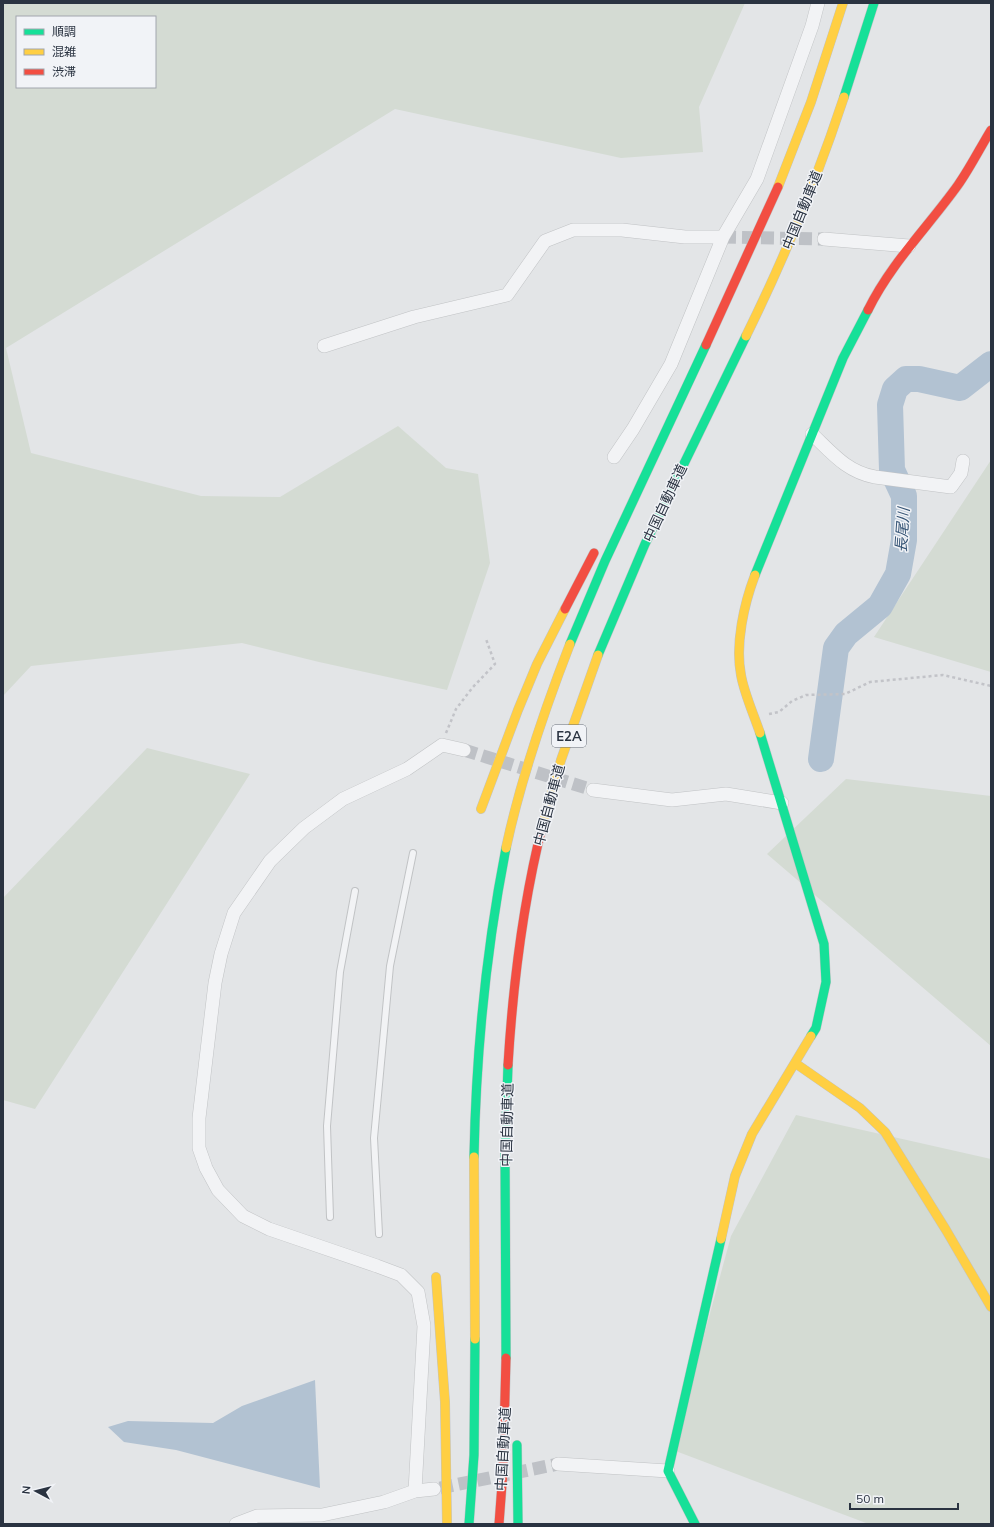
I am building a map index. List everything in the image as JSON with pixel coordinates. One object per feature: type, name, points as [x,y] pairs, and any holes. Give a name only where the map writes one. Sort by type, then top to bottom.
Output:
[{"type":"main road","name":"E2A","points":[[469,1524],[473,1444],[476,1094],[486,968],[495,904],[506,846],[539,727],[559,670],[586,603],[664,434],[736,284],[787,166],[810,104],[842,3]]},
{"type":"main road","name":"中国自動車道","points":[[499,1524],[504,1455],[506,1380],[506,1097],[513,1008],[526,907],[537,848],[552,791],[589,677],[662,507],[764,298],[790,241],[815,181],[857,62],[874,3]]},
{"type":"main road","points":[[695,1524],[668,1471],[735,1176],[752,1134],[816,1028],[826,982],[824,944],[782,803],[741,674],[739,647],[748,594],[843,358],[873,299],[909,246],[958,185],[991,130]]},
{"type":"main road","points":[[618,510],[664,434]]},
{"type":"main road","points":[[481,810],[518,710],[537,664],[600,543]]},
{"type":"main road","points":[[795,1063],[860,1108],[885,1132],[946,1230],[991,1307]]},
{"type":"main road","points":[[506,1236],[514,1388]]},
{"type":"main road","points":[[436,1277],[445,1402],[446,1524]]},
{"type":"main road","points":[[517,1434],[518,1524]]},
{"type":"street","points":[[614,457],[633,429],[671,364],[723,237],[757,179],[812,26],[818,3]]},
{"type":"street","points":[[324,346],[414,316],[507,295],[545,241],[573,230],[622,230],[685,237],[723,237]]},
{"type":"street","points":[[824,239],[909,246]]},
{"type":"street","points":[[812,434],[848,467],[864,475],[875,477],[951,487],[960,473],[963,461]]},
{"type":"street","points":[[415,1491],[424,1326],[418,1292],[401,1275],[269,1229],[244,1216],[218,1190],[206,1168],[199,1148],[199,1118],[215,983],[221,954],[234,913],[270,861],[304,828],[343,799],[407,768],[442,745],[464,750]]},
{"type":"street","points":[[593,790],[672,800],[726,794],[782,803]]},
{"type":"street","points":[[558,1464],[668,1471]]},
{"type":"street","points":[[236,1524],[257,1516],[322,1515],[384,1502],[415,1491],[434,1489]]},
{"type":"lane","points":[[379,1234],[374,1138],[390,966],[412,853]]},
{"type":"lane","points":[[330,1217],[327,1126],[340,972],[355,891]]},
{"type":"path","points":[[442,745],[456,709],[473,687],[495,664],[486,639]]},
{"type":"path","points":[[755,718],[779,712],[792,701],[806,695],[846,694],[870,682],[943,675],[991,686]]},
{"type":"shaded area","points":[[3,3],[745,3],[699,107],[703,152],[621,158],[395,109],[6,348],[31,453],[201,496],[280,497],[398,426],[446,468],[478,474],[490,563],[447,690],[319,662],[242,643],[31,666],[3,696]]},
{"type":"shaded area","points":[[991,460],[991,672],[874,637]]},
{"type":"shaded area","points":[[147,748],[250,774],[35,1109],[3,1100],[3,898]]},
{"type":"shaded area","points":[[846,779],[991,796],[991,1046],[767,854]]},
{"type":"shaded area","points":[[796,1115],[991,1159],[991,1524],[864,1524],[866,1523],[673,1450],[731,1236]]},
{"type":"water","points":[[315,1380],[320,1488],[176,1450],[124,1442],[108,1427],[128,1421],[213,1423],[242,1406]]},
{"type":"waterway","name":"長尾川","points":[[821,759],[836,648],[846,634],[880,606],[898,574],[904,540],[904,496],[892,470],[890,405],[895,389],[906,379],[919,379],[960,388],[991,364]]},
{"type":"tunnel","points":[[723,237],[824,239]]},
{"type":"tunnel","points":[[464,750],[593,790]]},
{"type":"tunnel","points":[[440,1488],[558,1464]]},
{"type":"traffic: fast","points":[[844,97],[874,3]]},
{"type":"traffic: fast","points":[[755,575],[843,358],[868,310]]},
{"type":"traffic: fast","points":[[598,655],[645,544],[746,336]]},
{"type":"traffic: fast","points":[[570,644],[605,561],[706,345]]},
{"type":"traffic: fast","points":[[760,733],[824,944],[826,982],[816,1028],[811,1036]]},
{"type":"traffic: fast","points":[[474,1157],[477,1079],[483,1002],[493,925],[506,848]]},
{"type":"traffic: fast","points":[[506,1358],[505,1154],[508,1065]]},
{"type":"traffic: fast","points":[[695,1524],[668,1471],[721,1239]]},
{"type":"traffic: fast","points":[[469,1524],[474,1455],[475,1339]]},
{"type":"traffic: fast","points":[[517,1445],[518,1524]]},
{"type":"traffic: slow","points":[[778,187],[811,102],[843,3]]},
{"type":"traffic: slow","points":[[746,336],[774,278],[799,218],[823,158],[844,97]]},
{"type":"traffic: slow","points":[[755,575],[744,611],[740,637],[739,663],[744,689],[760,733]]},
{"type":"traffic: slow","points":[[481,809],[537,664],[565,609]]},
{"type":"traffic: slow","points":[[506,848],[526,770],[551,694],[570,644]]},
{"type":"traffic: slow","points":[[543,823],[561,760],[598,655]]},
{"type":"traffic: slow","points":[[721,1239],[735,1176],[752,1134],[811,1036]]},
{"type":"traffic: slow","points":[[795,1063],[860,1108],[885,1132],[946,1230],[991,1307]]},
{"type":"traffic: slow","points":[[474,1157],[475,1339]]},
{"type":"traffic: slow","points":[[436,1277],[445,1402],[447,1524]]},
{"type":"traffic: jam","points":[[868,310],[877,293],[899,261],[958,185],[991,130]]},
{"type":"traffic: jam","points":[[706,345],[778,187]]},
{"type":"traffic: jam","points":[[565,609],[594,553]]},
{"type":"traffic: jam","points":[[508,1065],[516,973],[524,913],[543,823]]},
{"type":"traffic: jam","points":[[499,1524],[503,1471],[506,1358]]}]
